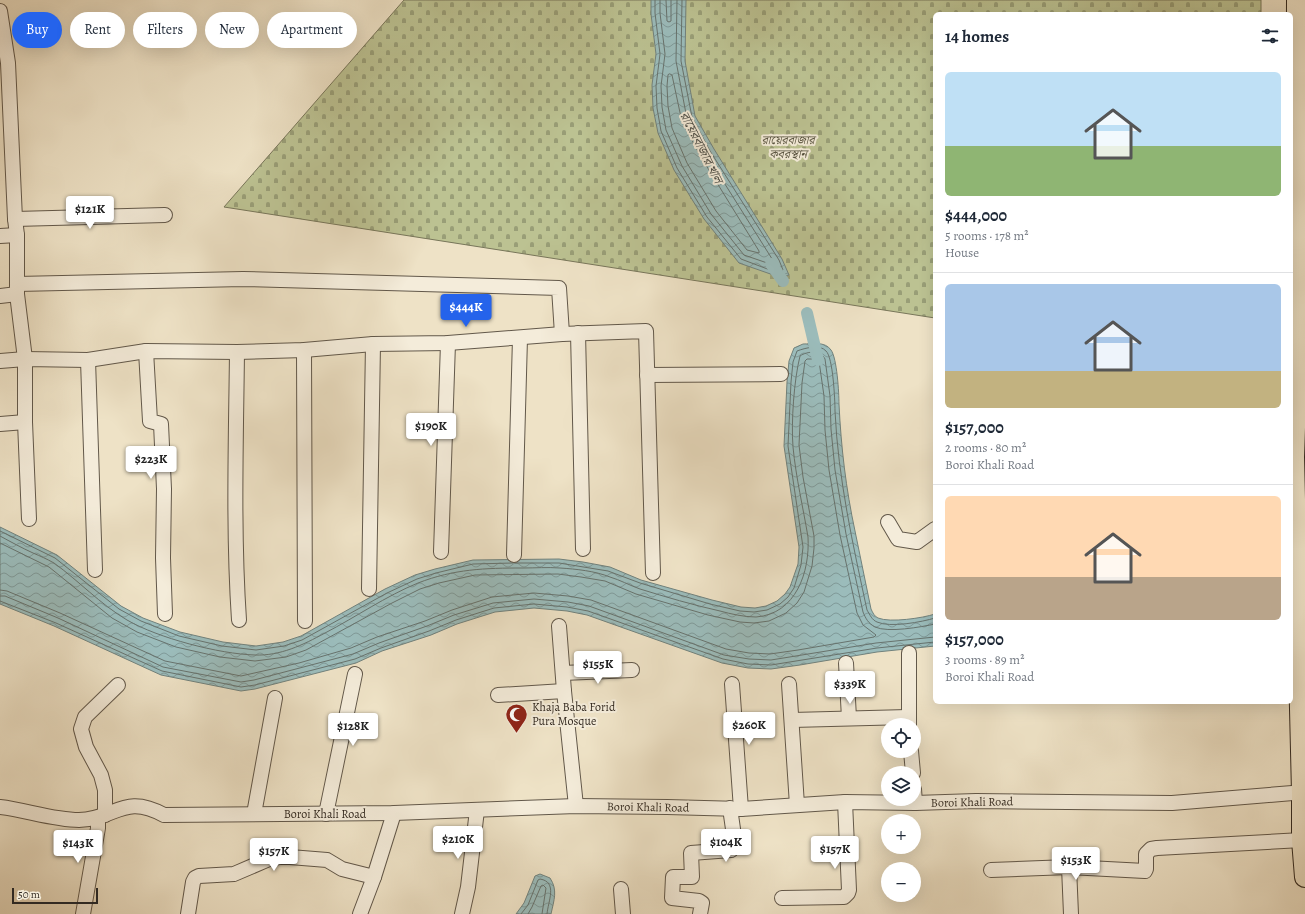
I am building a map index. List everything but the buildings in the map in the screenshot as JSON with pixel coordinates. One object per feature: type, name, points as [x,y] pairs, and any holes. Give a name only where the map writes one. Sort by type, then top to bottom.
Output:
[{"type":"highway","points":[[1293,450],[1300,398],[1301,42],[1297,0]]},
{"type":"highway","points":[[1293,473],[1301,602],[1302,840],[1305,877]]},
{"type":"street","points":[[0,11],[8,63],[17,235],[17,289],[25,359],[25,422],[29,519]]},
{"type":"street","points":[[15,219],[165,215]]},
{"type":"street","points":[[0,236],[17,235]]},
{"type":"street","points":[[0,296],[17,289],[243,279],[559,288],[562,334]]},
{"type":"street","points":[[0,361],[25,359],[88,360],[146,351],[237,352],[304,350],[373,344],[448,343],[578,333],[646,331],[653,573]]},
{"type":"street","points":[[578,333],[583,550]]},
{"type":"street","points":[[514,555],[520,338]]},
{"type":"street","points":[[441,552],[448,343]]},
{"type":"street","points":[[369,589],[373,344]]},
{"type":"street","points":[[304,350],[305,621]]},
{"type":"street","points":[[146,351],[150,421],[161,424],[164,489],[163,558],[165,614]]},
{"type":"street","points":[[237,352],[235,473],[239,620]]},
{"type":"street","points":[[88,360],[93,467],[95,570]]},
{"type":"street","points":[[647,375],[781,374]]},
{"type":"street","points":[[0,424],[25,422]]},
{"type":"street","points":[[888,522],[898,539],[917,542],[933,530]]},
{"type":"street","points":[[559,626],[576,806]]},
{"type":"street","points":[[909,653],[909,718]]},
{"type":"street","points":[[846,663],[849,718]]},
{"type":"street","points":[[563,673],[632,670]]},
{"type":"street","points":[[326,814],[355,674]]},
{"type":"street","points":[[700,914],[702,902],[672,898],[673,877],[692,877],[690,853],[731,850],[735,843],[732,684]]},
{"type":"street","points":[[789,684],[797,805]]},
{"type":"street","points":[[83,914],[105,790],[101,775],[86,747],[81,729],[84,717],[118,685]]},
{"type":"street","points":[[498,695],[564,691]]},
{"type":"street","points":[[254,814],[275,698]]},
{"type":"street","points":[[792,720],[849,718],[881,720]]},
{"type":"street","name":"Boroi Khali Road","points":[[921,796],[976,801],[1172,803],[1303,793]]},
{"type":"street","name":"Boroi Khali Road","points":[[0,807],[79,820],[101,816],[128,806],[150,808],[164,815],[326,814],[576,806],[735,809],[881,799]]},
{"type":"street","points":[[782,898],[844,897],[848,893],[845,802]]},
{"type":"street","points":[[462,914],[468,887],[477,810]]},
{"type":"street","points":[[360,914],[374,877],[394,813]]},
{"type":"street","points":[[991,870],[1069,868],[1145,871],[1146,854],[1151,849],[1302,840]]},
{"type":"street","points":[[188,914],[195,878],[199,876],[234,874],[274,858],[290,857],[327,860],[342,869],[374,877]]},
{"type":"street","points":[[1069,868],[1072,914]]},
{"type":"street","points":[[621,889],[622,914]]},
{"type":"green space","name":"রায়েরবাজার কবরস্থান","points":[[404,0],[1261,0],[1261,12],[933,12],[933,318],[224,207]]},
{"type":"water","points":[[651,0],[686,0],[685,61],[695,116],[782,259],[789,275],[779,277],[739,263],[704,219],[674,170],[658,133],[653,108],[652,85],[656,54],[651,14]]},
{"type":"water","points":[[803,344],[822,344],[831,350],[835,360],[844,468],[871,609],[878,618],[890,620],[923,617],[933,614],[933,646],[877,652],[771,669],[748,668],[722,663],[587,615],[567,611],[534,608],[495,612],[382,651],[356,663],[255,689],[241,691],[161,675],[54,626],[0,604],[0,527],[57,555],[121,606],[143,618],[180,632],[223,642],[256,646],[283,642],[301,636],[385,589],[415,575],[473,560],[559,559],[583,562],[610,567],[641,580],[741,607],[755,608],[766,606],[777,601],[785,594],[790,587],[798,564],[799,547],[784,446],[789,361],[794,348]]},
{"type":"water","points":[[540,874],[550,878],[554,887],[555,895],[551,914],[516,914],[524,903],[535,876]]},
{"type":"waterway","name":"রায়েরবাজার খাল","points":[[771,264],[783,281]]},
{"type":"waterway","points":[[807,313],[818,360]]},
{"type":"place","name":"Khaja Baba Forid Pura Mosque","points":[[517,734]]}]
